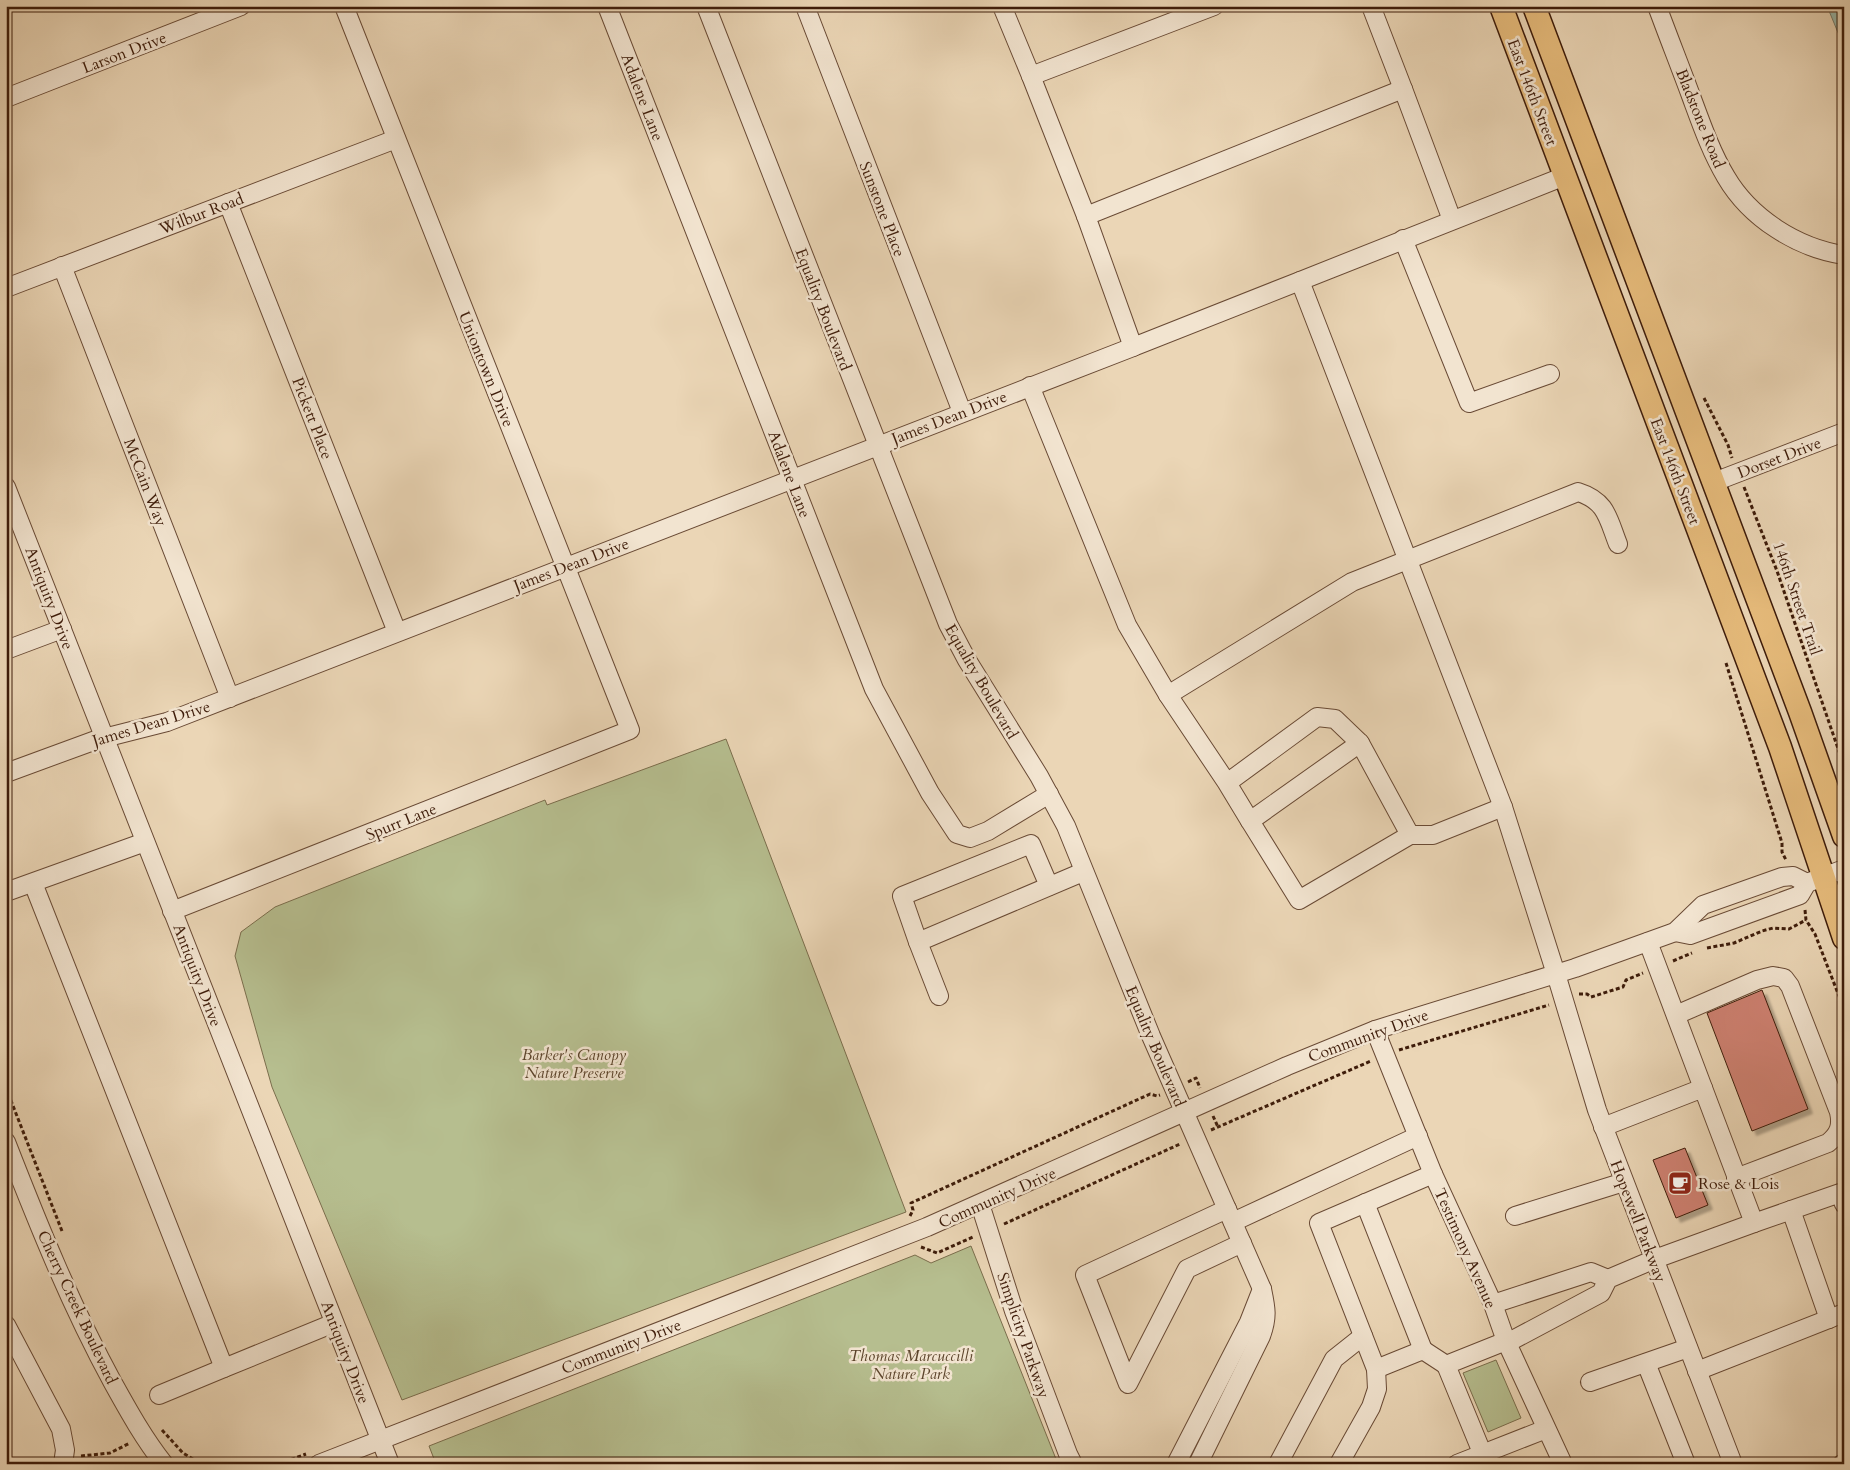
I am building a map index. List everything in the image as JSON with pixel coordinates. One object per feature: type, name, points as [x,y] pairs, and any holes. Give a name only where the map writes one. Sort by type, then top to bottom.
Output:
[{"type":"main road","name":"East 146th Street","points":[[1501,6],[1780,747],[1825,876],[1844,938]]},
{"type":"main road","name":"East 146th Street","points":[[1534,6],[1800,712],[1844,836]]},
{"type":"street","name":"Larson Drive","points":[[6,98],[241,6]]},
{"type":"street","name":"Uniontown Drive","points":[[344,6],[630,730]]},
{"type":"street","name":"Adalene Lane","points":[[607,6],[874,689],[930,792],[957,834],[970,838],[988,831],[1049,794]]},
{"type":"street","name":"Equality Boulevard","points":[[706,6],[948,624],[967,660],[1049,794],[1066,826],[1150,1036],[1262,1289],[1267,1309],[1263,1330],[1198,1464]]},
{"type":"street","name":"Sunstone Place","points":[[805,6],[962,412]]},
{"type":"street","points":[[1002,6],[1086,216],[1133,346]]},
{"type":"street","points":[[1031,76],[1214,6]]},
{"type":"street","points":[[1370,6],[1452,220]]},
{"type":"street","name":"Bladstone Road","points":[[1657,6],[1709,142],[1727,179],[1736,191],[1759,216],[1793,238],[1824,250],[1844,255]]},
{"type":"street","points":[[1086,216],[1403,89]]},
{"type":"street","name":"Wilbur Road","points":[[6,288],[396,139]]},
{"type":"street","name":"James Dean Drive","points":[[6,773],[104,738],[167,722],[230,698],[1565,176]]},
{"type":"street","name":"Pickett Place","points":[[228,203],[397,632]]},
{"type":"street","points":[[1403,239],[1469,404],[1550,374]]},
{"type":"street","name":"McCain Way","points":[[62,266],[230,698]]},
{"type":"street","name":"Hopewell Parkway","points":[[1300,281],[1503,807],[1603,1127],[1733,1464]]},
{"type":"street","points":[[1030,386],[1127,625],[1168,695],[1299,900],[1410,835],[1432,835],[1503,807]]},
{"type":"street","name":"Dorset Drive","points":[[1714,482],[1844,432]]},
{"type":"street","name":"Antiquity Drive","points":[[6,487],[390,1464]]},
{"type":"street","points":[[1168,695],[1352,582],[1578,492],[1590,496],[1603,507],[1618,544]]},
{"type":"street","points":[[6,650],[62,629]]},
{"type":"street","points":[[1226,783],[1317,717],[1335,719],[1360,742],[1410,835]]},
{"type":"street","name":"Spurr Lane","points":[[172,911],[630,730]]},
{"type":"street","points":[[1250,821],[1360,742]]},
{"type":"street","points":[[6,892],[145,842]]},
{"type":"street","points":[[939,996],[902,896],[1031,844],[1049,886]]},
{"type":"street","points":[[918,942],[1084,872]]},
{"type":"street","name":"Community Drive","points":[[319,1464],[927,1228],[1184,1112],[1375,1030],[1556,974],[1675,932],[1703,905],[1782,877],[1825,876]]},
{"type":"street","name":"Community Drive","points":[[1675,932],[1690,935],[1800,895],[1825,876]]},
{"type":"street","points":[[33,883],[224,1368]]},
{"type":"street","points":[[1648,942],[1754,1223]]},
{"type":"street","points":[[1676,1014],[1757,980],[1773,976],[1784,978],[1790,986],[1840,1115],[1840,1126],[1837,1135],[1828,1143],[1736,1178]]},
{"type":"street","name":"Testimony Avenue","points":[[1375,1030],[1433,1174],[1492,1304],[1506,1342],[1563,1464]]},
{"type":"street","points":[[1603,1127],[1703,1088]]},
{"type":"street","points":[[1242,1243],[1187,1270],[1128,1384],[1085,1275],[1418,1136]]},
{"type":"street","name":"Cherry Creek Boulevard","points":[[6,1142],[41,1230],[89,1337],[143,1435],[164,1464]]},
{"type":"street","points":[[1339,1464],[1371,1407],[1377,1389],[1376,1370],[1319,1223],[1433,1174]]},
{"type":"street","points":[[1515,1216],[1624,1182]]},
{"type":"street","points":[[1446,1364],[1506,1342],[1601,1293],[1608,1279],[1655,1259],[1840,1193],[1844,1204]]},
{"type":"street","points":[[1364,1203],[1423,1350],[1446,1364],[1483,1454]]},
{"type":"street","name":"Simplicity Parkway","points":[[980,1204],[1029,1352],[1073,1464]]},
{"type":"street","points":[[1697,1371],[1836,1316],[1791,1210]]},
{"type":"street","points":[[1492,1304],[1591,1272],[1608,1279]]},
{"type":"street","points":[[1176,1464],[1249,1322],[1262,1289]]},
{"type":"street","points":[[159,1395],[334,1323]]},
{"type":"street","points":[[6,1325],[61,1429],[68,1460]]},
{"type":"street","points":[[1278,1464],[1334,1359],[1363,1336]]},
{"type":"street","points":[[1590,1382],[1688,1348]]},
{"type":"street","points":[[1376,1370],[1423,1350]]},
{"type":"street","points":[[1646,1363],[1686,1464]]},
{"type":"street","points":[[1457,1464],[1546,1430]]},
{"type":"path","name":"146th Street Trail","points":[[1748,494],[1844,766]]},
{"type":"path","points":[[1806,911],[1806,920],[1815,934],[1844,1009]]},
{"type":"path","points":[[908,1220],[913,1210],[911,1203],[1150,1094],[1156,1096],[1196,1078],[1218,1127]]},
{"type":"path","points":[[6,1088],[65,1238]]},
{"type":"path","points":[[158,1426],[183,1452],[201,1464]]},
{"type":"path","points":[[68,1460],[110,1453],[136,1439]]},
{"type":"green space","name":"Barker's Canopy Nature Preserve","points":[[726,739],[906,1212],[402,1400],[272,1087],[235,956],[241,932],[275,907],[545,800],[547,805]]},
{"type":"green space","name":"Thomas Marcuccilli Nature Park","points":[[971,1246],[1058,1464],[436,1464],[429,1446],[915,1255],[931,1263]]},
{"type":"green space","points":[[1496,1360],[1521,1418],[1488,1432],[1463,1373]]},
{"type":"shaded area","points":[[1827,6],[1844,6],[1844,41],[1839,35]]},
{"type":"building","points":[[1762,990],[1808,1109],[1752,1131],[1707,1013]]},
{"type":"building","name":"Rose & Lois","points":[[1685,1148],[1708,1205],[1676,1218],[1653,1160]]},
{"type":"place","name":"Rose & Lois","points":[[1680,1183]]}]
